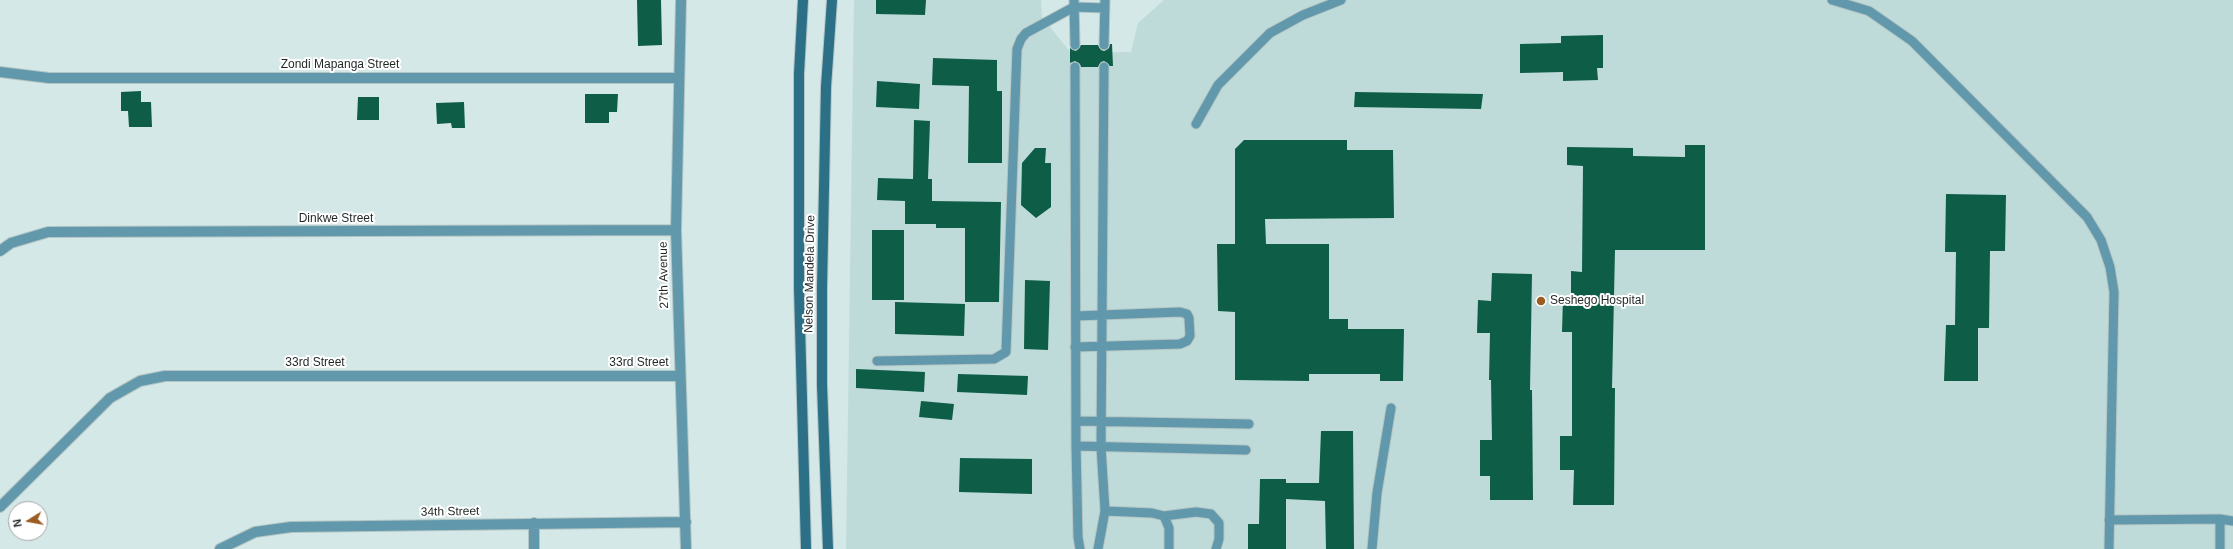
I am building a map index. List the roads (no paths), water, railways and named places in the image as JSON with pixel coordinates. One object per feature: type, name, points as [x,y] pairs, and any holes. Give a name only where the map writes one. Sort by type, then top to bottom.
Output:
[{"type":"main road","name":"Nelson Mandela Drive","points":[[803,0],[799,74],[798,288],[806,549]]},
{"type":"main road","name":"Nelson Mandela Drive","points":[[828,549],[822,385],[822,288],[826,87],[832,0]]},
{"type":"street","name":"27th Avenue","points":[[681,0],[676,230],[686,549]]},
{"type":"street","name":"Zondi Mapanga Street","points":[[0,72],[49,78],[680,78]]},
{"type":"street","name":"Dinkwe Street","points":[[0,251],[11,243],[48,232],[676,230]]},
{"type":"street","name":"33rd Street","points":[[0,506],[110,398],[140,381],[165,376],[680,376]]},
{"type":"street","name":"34th Street","points":[[220,549],[255,532],[291,527],[686,522]]},
{"type":"street","points":[[534,523],[534,549]]},
{"type":"lane","points":[[1196,124],[1218,85],[1270,33],[1303,15],[1341,0]]},
{"type":"lane","points":[[1832,0],[1869,11],[1912,40],[2087,217],[2101,240],[2110,267],[2114,292],[2109,549]]},
{"type":"lane","points":[[1074,4],[1075,46]]},
{"type":"lane","points":[[877,361],[994,360],[1006,352],[1016,49],[1026,33],[1074,4],[1105,4],[1104,45]]},
{"type":"lane","points":[[1075,67],[1076,446],[1078,537],[1080,549]]},
{"type":"lane","points":[[1098,549],[1106,511],[1101,447],[1104,67]]},
{"type":"lane","points":[[1075,347],[1180,344],[1187,341],[1190,336],[1189,318],[1187,314],[1180,312],[1076,316]]},
{"type":"lane","points":[[1372,549],[1377,494],[1391,408]]},
{"type":"lane","points":[[1076,421],[1249,424]]},
{"type":"lane","points":[[1076,446],[1246,450]]},
{"type":"lane","points":[[1106,511],[1152,513],[1164,516],[1196,512],[1211,514],[1219,523],[1219,539],[1216,549]]},
{"type":"lane","points":[[1164,516],[1169,528],[1169,549]]},
{"type":"lane","points":[[2110,520],[2220,519],[2233,521]]},
{"type":"lane","points":[[2220,519],[2220,549]]},
{"type":"place","name":"Seshego Hospital","points":[[1541,301]]}]
